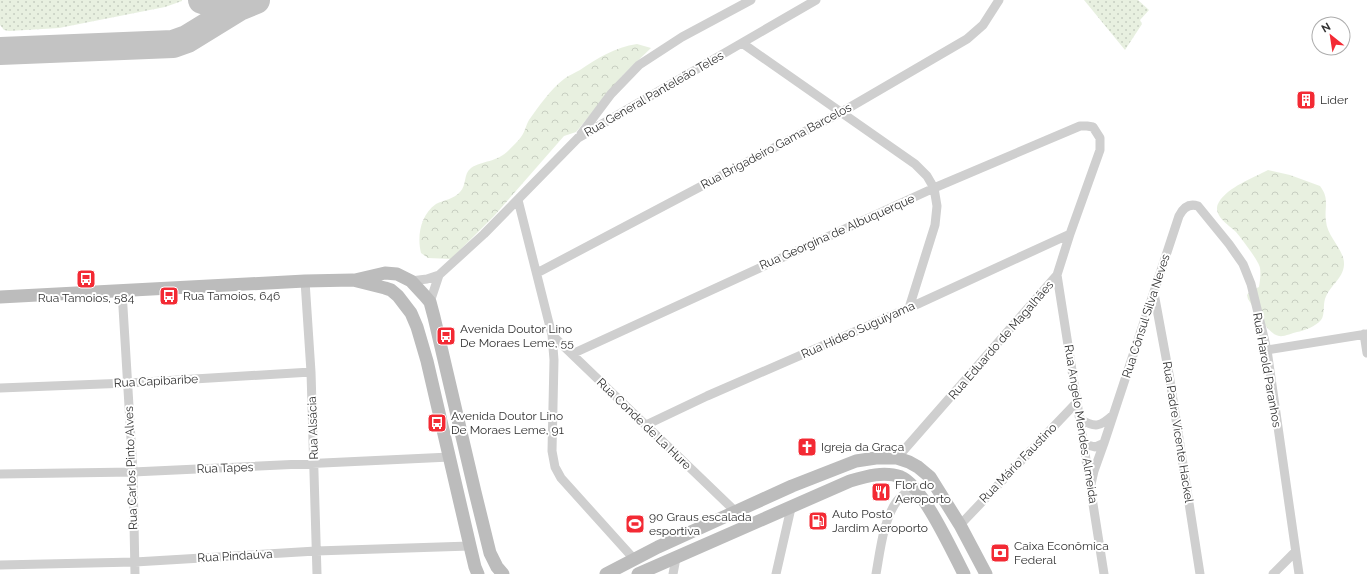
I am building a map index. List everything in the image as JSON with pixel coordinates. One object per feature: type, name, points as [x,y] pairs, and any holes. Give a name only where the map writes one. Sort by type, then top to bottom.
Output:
[{"type":"main road","points":[[0,297],[305,281],[353,280],[385,273],[397,274],[411,281],[430,302],[490,554],[497,567],[503,574]]},
{"type":"main road","points":[[353,280],[391,290],[407,307],[417,327],[427,361],[475,567],[478,574]]},
{"type":"main road","points":[[391,290],[398,284],[411,281]]},
{"type":"main road","points":[[407,307],[419,308],[430,302]]},
{"type":"main road","points":[[606,574],[634,559],[792,486],[856,461],[876,458],[897,458],[909,462],[930,477],[960,524],[986,574]]},
{"type":"main road","points":[[638,574],[850,481],[870,475],[887,474],[902,478],[914,487],[926,503],[964,574]]},
{"type":"street","points":[[578,138],[611,94],[639,65],[682,37],[751,0]]},
{"type":"street","name":"Rua General Panteleão Teles","points":[[430,302],[440,275],[518,200],[578,138],[816,0]]},
{"type":"street","name":"Rua Brigadeiro Gama Barcelos","points":[[537,273],[840,113],[967,39],[983,25],[999,0]]},
{"type":"street","points":[[742,43],[914,164],[927,176],[934,188],[937,206],[935,224],[909,308]]},
{"type":"street","name":"Rua Georgina de Albuquerque","points":[[572,354],[934,188],[1080,126],[1093,128],[1098,133],[1100,138]]},
{"type":"street","name":"Rua Eduardo de Magalhães","points":[[897,458],[1057,275],[1100,150],[1100,138]]},
{"type":"street","points":[[518,200],[552,335],[554,360],[552,451],[555,467],[561,478],[634,559]]},
{"type":"street","name":"Rua Harold Paranhos","points":[[1179,216],[1182,210],[1186,207],[1190,205],[1198,206],[1243,264],[1251,284],[1266,350],[1299,574]]},
{"type":"street","name":"Rua Cônsul Silva Neves","points":[[1091,484],[1094,471],[1179,216]]},
{"type":"street","name":"Rua Hideo Suguiyama","points":[[646,425],[707,396],[909,308],[1070,234]]},
{"type":"street","name":"Rua General Panteleão Teles","points":[[411,281],[427,279],[440,275]]},
{"type":"street","name":"Rua Angelo Mendes Almeida","points":[[1057,275],[1104,574]]},
{"type":"street","name":"Rua Alsácia","points":[[305,281],[311,372],[317,574]]},
{"type":"street","name":"Rua Carlos Pinto Alves","points":[[122,290],[133,472],[135,574]]},
{"type":"street","name":"Rua Padre Vicente Hackel","points":[[1154,291],[1169,374],[1200,574]]},
{"type":"street","points":[[1266,350],[1366,334],[1367,353]]},
{"type":"street","name":"Rua Conde de La Hure","points":[[552,335],[736,512]]},
{"type":"street","name":"Rua Capibaribe","points":[[0,388],[128,383],[311,372]]},
{"type":"street","name":"Rua Mário Faustino","points":[[960,524],[1077,402]]},
{"type":"street","points":[[1080,419],[1089,425],[1095,426],[1105,422],[1113,415]]},
{"type":"street","points":[[1084,444],[1095,447],[1104,443]]},
{"type":"street","name":"Rua Tapes","points":[[0,474],[133,472],[450,457]]},
{"type":"street","points":[[876,574],[887,520],[898,500],[914,487]]},
{"type":"street","points":[[776,574],[791,508]]},
{"type":"street","name":"Rua Pindaúva","points":[[0,565],[134,562],[316,551],[470,546]]},
{"type":"street","points":[[1273,574],[1295,552]]},
{"type":"street","points":[[673,574],[676,558]]},
{"type":"green space","points":[[0,0],[182,1],[165,7],[59,28],[9,31],[4,30],[0,25]]},
{"type":"green space","points":[[1084,0],[1138,0],[1149,10],[1140,20],[1142,24],[1125,50]]},
{"type":"green space","points":[[637,44],[651,48],[623,75],[576,132],[564,136],[494,216],[451,259],[428,258],[421,253],[419,240],[421,227],[426,214],[436,204],[452,198],[460,192],[464,186],[467,173],[471,168],[499,157],[509,150],[522,135],[529,120],[541,104],[554,88],[568,76],[607,54],[629,45]]},
{"type":"green space","points":[[1268,170],[1290,175],[1320,186],[1326,199],[1327,227],[1344,259],[1343,270],[1324,301],[1321,320],[1306,329],[1281,336],[1274,334],[1265,326],[1248,299],[1247,295],[1250,291],[1259,287],[1259,265],[1242,239],[1222,219],[1217,211],[1219,202],[1228,192],[1241,183]]},
{"type":"taxiway","points":[[202,0],[221,6],[239,7]]},
{"type":"taxiway","points":[[0,51],[173,44],[187,39],[239,7],[256,0]]},
{"type":"place","name":"Líder","points":[[1306,100]]},
{"type":"place","name":"Rua Tamoios, 584","points":[[86,279]]},
{"type":"place","name":"Rua Tamoios, 646","points":[[169,296]]},
{"type":"place","name":"Avenida Doutor Lino De Moraes Leme, 55","points":[[446,336]]},
{"type":"place","name":"Avenida Doutor Lino De Moraes Leme, 91","points":[[437,423]]},
{"type":"place","name":"Igreja da Graça","points":[[807,447]]},
{"type":"place","name":"Flor do Aeroporto","points":[[881,492]]},
{"type":"place","name":"Auto Posto Jardim Aeroporto","points":[[818,521]]},
{"type":"place","name":"90 Graus escalada esportiva","points":[[635,524]]},
{"type":"place","name":"Caixa Econômica Federal","points":[[1000,553]]}]
